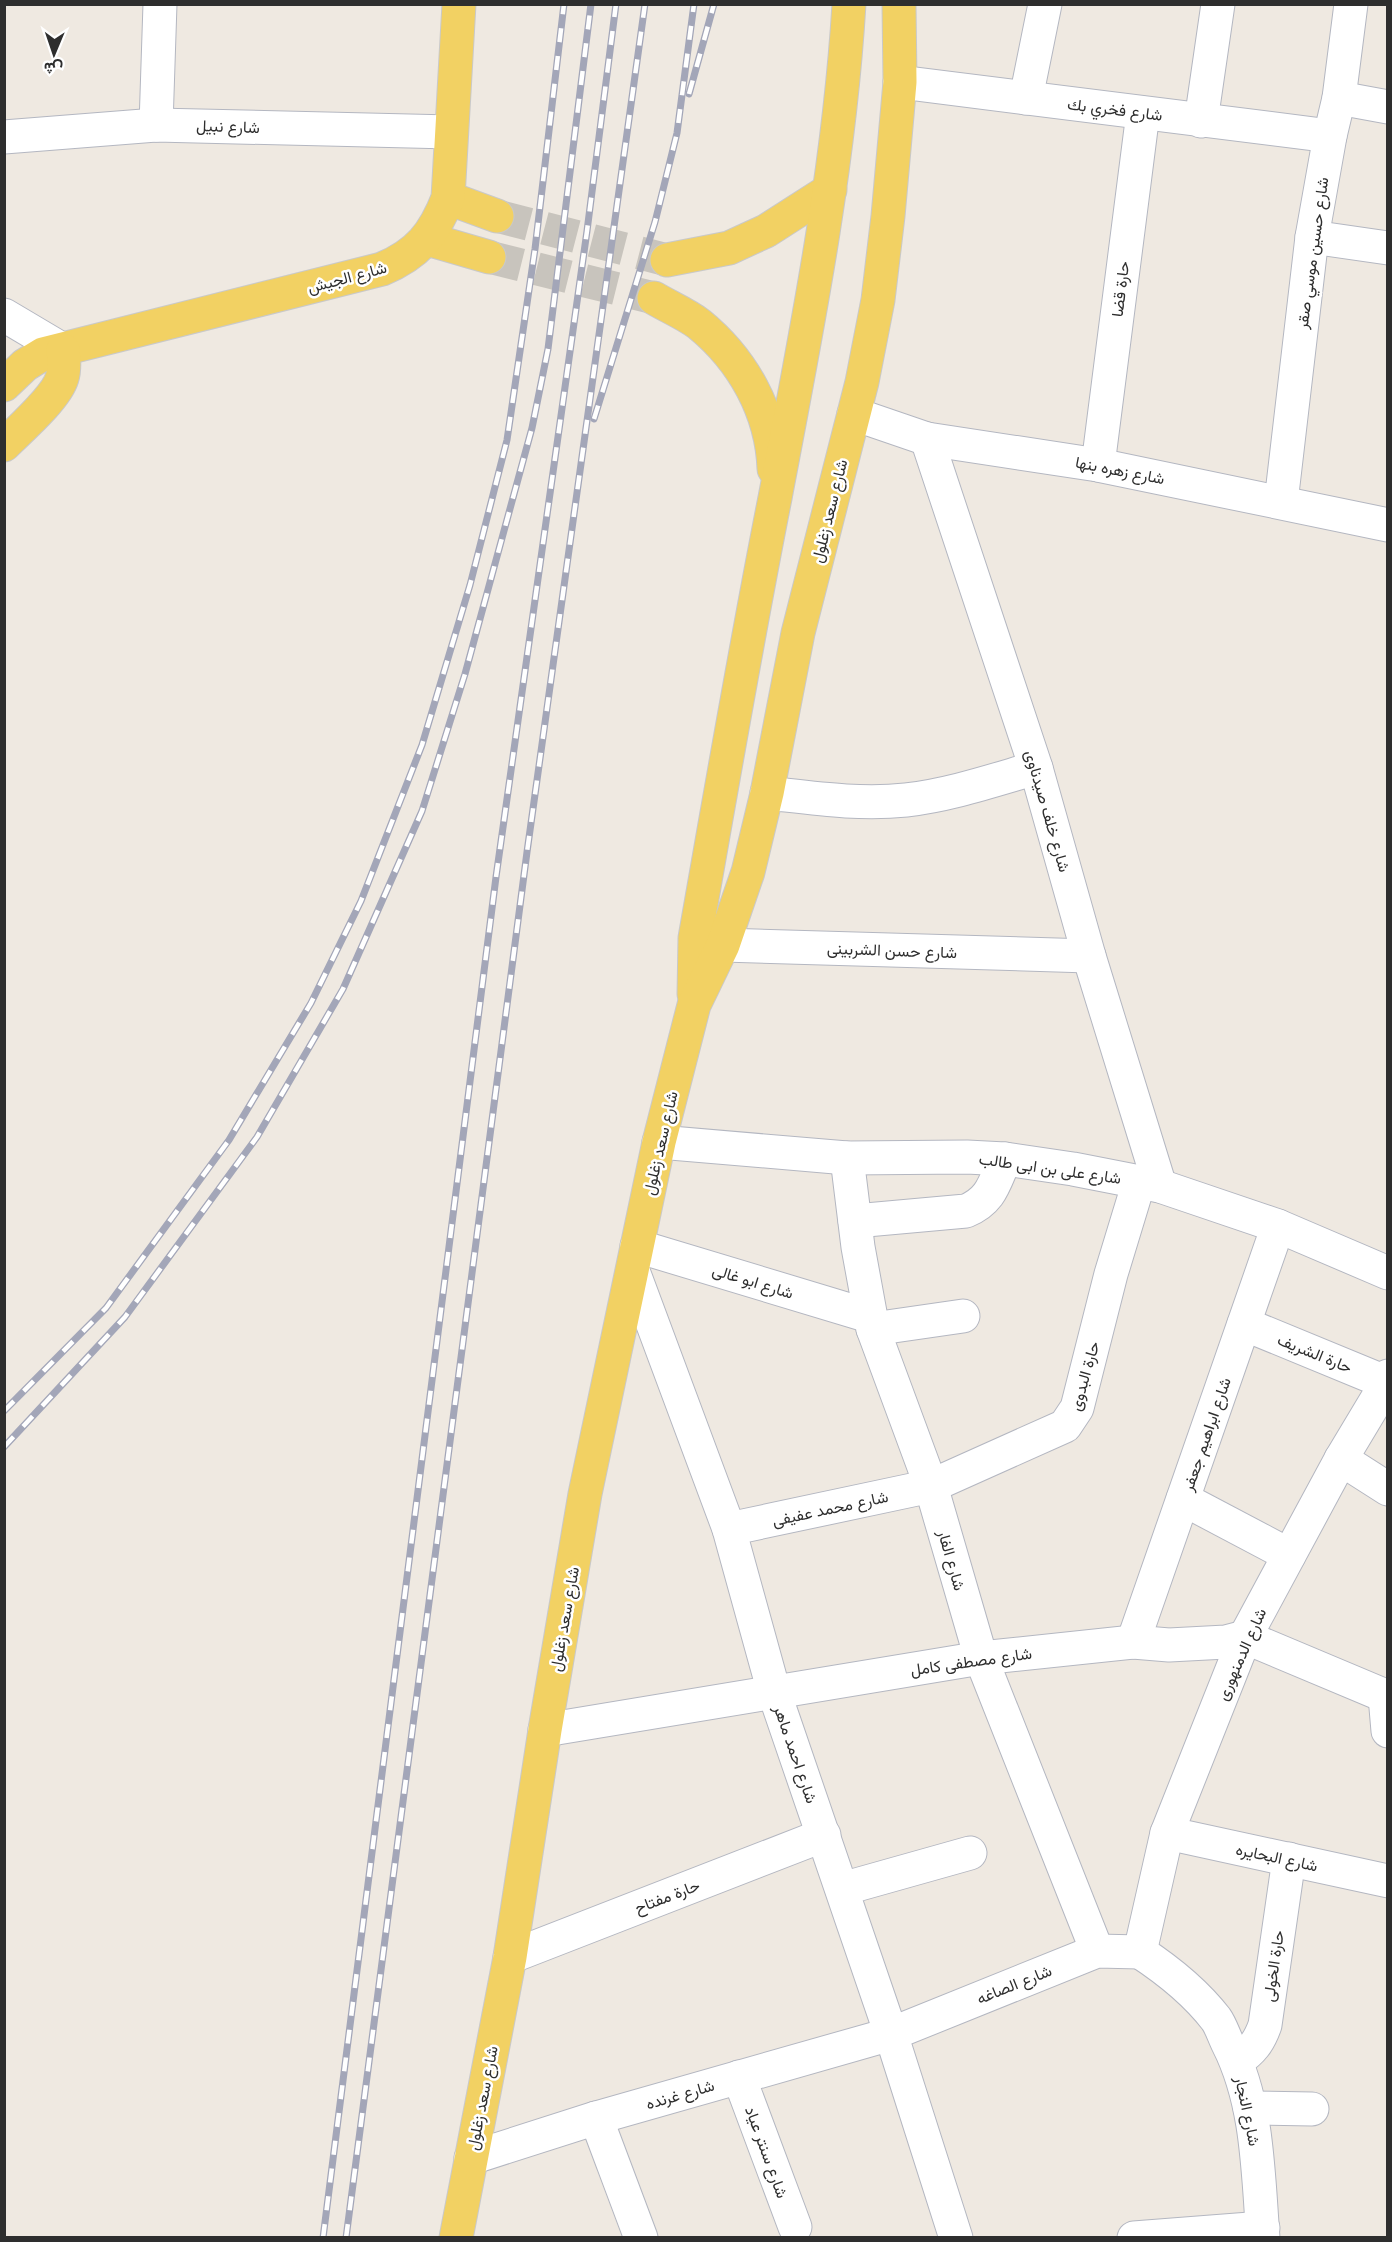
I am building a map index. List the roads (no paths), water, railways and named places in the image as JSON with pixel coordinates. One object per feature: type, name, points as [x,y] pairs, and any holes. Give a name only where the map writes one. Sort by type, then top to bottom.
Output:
[{"type":"main road","name":"شارع الجيش","points":[[4,385],[33,358],[53,351],[382,269],[399,262],[427,239],[440,220],[448,198],[459,4]]},
{"type":"main road","name":"شارع سعد زغلول","points":[[456,2238],[510,1957],[585,1494],[659,1142],[709,942],[775,498],[795,399],[830,190],[845,73],[849,4]]},
{"type":"main road","name":"شارع سعد زغلول","points":[[709,942],[748,872],[767,793],[798,633],[854,414],[878,300],[900,82],[899,4]]},
{"type":"main road","points":[[667,260],[729,248],[766,231],[830,190]]},
{"type":"main road","points":[[448,198],[497,216]]},
{"type":"main road","points":[[427,239],[489,257]]},
{"type":"main road","points":[[654,298],[698,323],[733,358],[759,400],[773,448],[775,498]]},
{"type":"main road","points":[[4,445],[55,392],[62,379],[63,350]]},
{"type":"street","points":[[156,125],[160,4]]},
{"type":"street","points":[[1026,98],[1045,4]]},
{"type":"street","points":[[1200,121],[1218,4]]},
{"type":"street","name":"شارع حسين موسي صقر","points":[[1281,502],[1312,237],[1339,98],[1351,4]]},
{"type":"street","name":"شارع فخري بك","points":[[900,82],[1330,136]]},
{"type":"street","points":[[1339,98],[1388,107]]},
{"type":"street","name":"حارة قضا","points":[[1098,465],[1143,113]]},
{"type":"street","name":"شارع نبيل","points":[[4,136],[156,125],[451,132]]},
{"type":"street","points":[[1312,237],[1388,248]]},
{"type":"street","points":[[4,315],[63,350]]},
{"type":"street","name":"شارع زهره بنها","points":[[854,414],[927,439],[1098,465],[1388,525]]},
{"type":"street","name":"شارع خلف صيدناوى","points":[[927,439],[1036,768],[1089,956],[1149,1184]]},
{"type":"street","points":[[767,793],[839,801],[906,800],[942,793],[1036,768]]},
{"type":"street","name":"شارع حسن الشربينى","points":[[709,942],[1089,956]]},
{"type":"street","name":"شارع على بن ابى طالب","points":[[659,1142],[847,1158],[1005,1159],[1149,1184],[1278,1226],[1388,1273]]},
{"type":"street","name":"شارع الفار","points":[[847,1158],[871,1322],[931,1486],[981,1658],[1096,1951]]},
{"type":"street","points":[[855,1221],[966,1211],[979,1205],[990,1193],[1005,1159]]},
{"type":"street","name":"حارة البدوى","points":[[931,1486],[1065,1426],[1072,1418],[1077,1408],[1111,1274],[1149,1184]]},
{"type":"street","name":"شارع ابراهيم جعفر","points":[[1133,1642],[1278,1226]]},
{"type":"street","name":"شارع ابو غالى","points":[[635,1259],[871,1322]]},
{"type":"street","name":"شارع احمد ماهر","points":[[635,1259],[729,1529],[774,1692],[891,2034],[956,2238]]},
{"type":"street","points":[[871,1322],[963,1316]]},
{"type":"street","name":"حارة الشريف","points":[[1244,1324],[1384,1390]]},
{"type":"street","name":"شارع الدمنهورى","points":[[1140,1952],[1167,1833],[1245,1636],[1341,1459],[1384,1390]]},
{"type":"street","points":[[1341,1459],[1388,1490]]},
{"type":"street","name":"شارع محمد عفيفى","points":[[729,1529],[931,1486]]},
{"type":"street","points":[[1183,1499],[1289,1555]]},
{"type":"street","points":[[1245,1636],[1386,1696],[1388,1731]]},
{"type":"street","name":"شارع مصطفى كامل","points":[[545,1730],[981,1658],[1133,1642],[1169,1645],[1226,1642],[1245,1636]]},
{"type":"street","name":"شارع البحايره","points":[[1167,1833],[1388,1881]]},
{"type":"street","name":"حارة مفتاح","points":[[510,1957],[824,1835]]},
{"type":"street","points":[[842,1889],[970,1852]]},
{"type":"street","name":"حارة الخولى","points":[[1237,2061],[1255,2046],[1265,2025],[1289,1859]]},
{"type":"street","name":"شارع الصاغه","points":[[891,2034],[1096,1951],[1140,1952]]},
{"type":"street","name":"شارع النجار","points":[[1140,1952],[1173,1974],[1216,2020],[1237,2061],[1250,2108],[1257,2153],[1263,2233]]},
{"type":"street","name":"شارع غرنده","points":[[471,2158],[596,2118],[891,2034]]},
{"type":"street","name":"شارع سنتر عياد","points":[[739,2077],[795,2227]]},
{"type":"street","points":[[1250,2108],[1312,2109]]},
{"type":"street","points":[[596,2118],[641,2238]]},
{"type":"street","points":[[1134,2238],[1263,2233]]},
{"type":"tunnel","points":[[497,216],[667,260]]},
{"type":"tunnel","points":[[489,257],[654,298]]},
{"type":"railway","points":[[4,1411],[106,1308],[229,1140],[311,1003],[361,901],[422,745],[470,585],[507,440],[535,249],[564,4]]},
{"type":"railway","points":[[4,1447],[125,1317],[257,1137],[343,989],[422,811],[465,674],[532,428],[548,349],[591,4]]},
{"type":"railway","points":[[323,2238],[496,877],[587,231],[616,4]]},
{"type":"railway","points":[[346,2238],[527,852],[645,4]]},
{"type":"railway","points":[[594,419],[655,222],[677,133],[694,4]]},
{"type":"railway","points":[[689,94],[714,4]]}]
